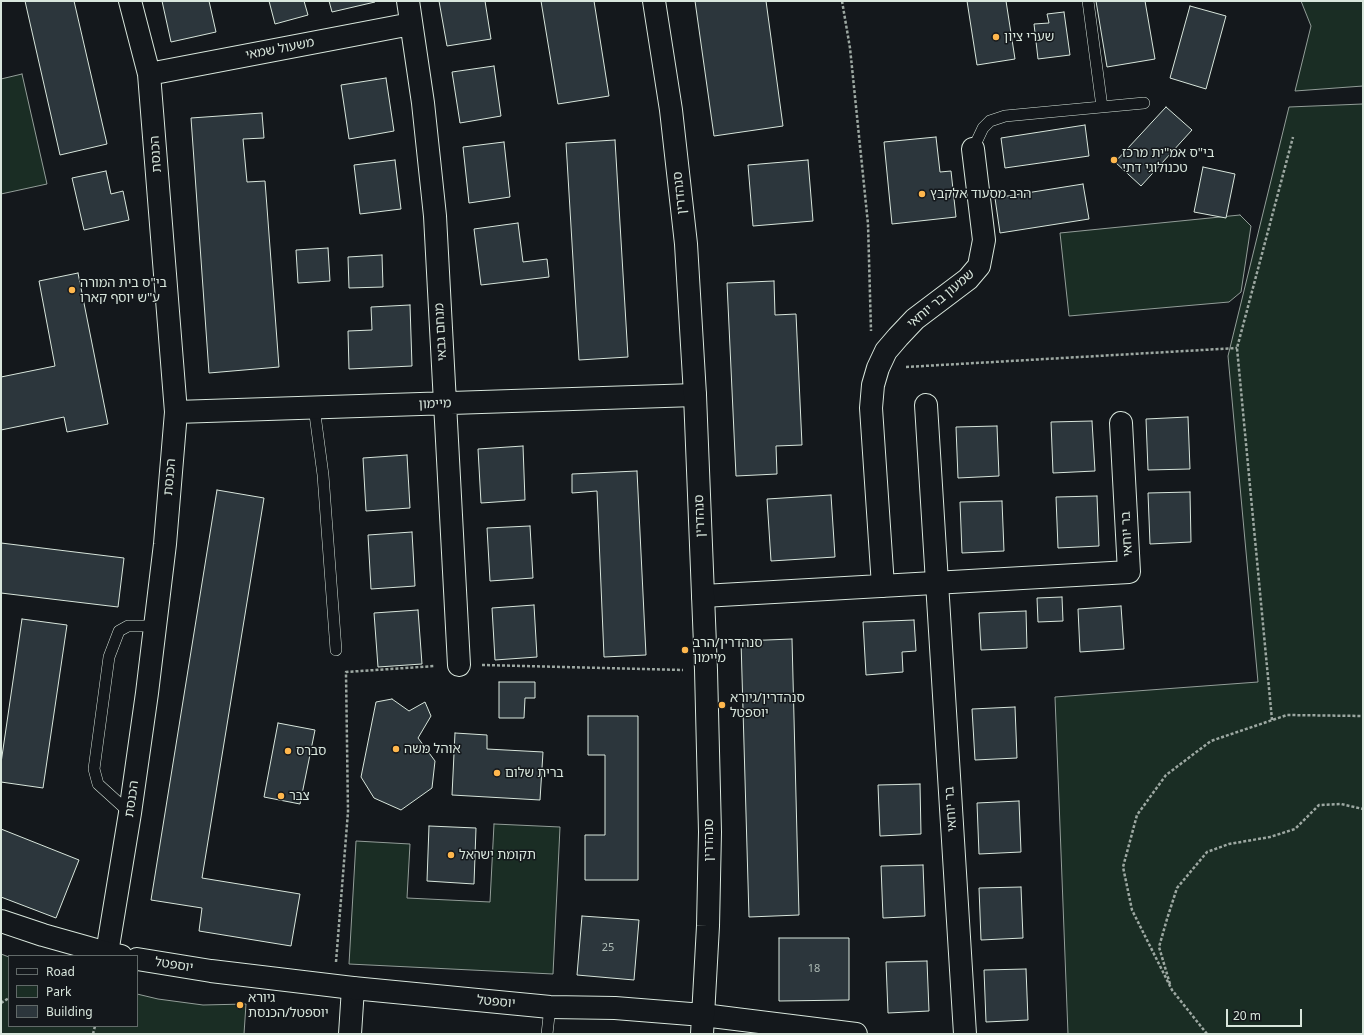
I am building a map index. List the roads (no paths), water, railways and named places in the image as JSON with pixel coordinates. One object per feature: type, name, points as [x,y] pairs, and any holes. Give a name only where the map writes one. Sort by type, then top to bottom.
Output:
[{"type":"street","name":"הכנסת","points":[[114,955],[130,813],[155,626],[176,412],[149,74],[130,1]]},
{"type":"street","name":"מנחם גבאי","points":[[408,1],[423,103],[435,216],[459,665]]},
{"type":"street","name":"סנהדרין","points":[[654,1],[671,110],[686,244],[695,395],[706,670],[710,832],[708,926],[703,1024]]},
{"type":"street","name":"משעול שמאי","points":[[149,74],[411,24]]},
{"type":"street","name":"שמעון בר יוחאי","points":[[883,586],[871,408],[873,385],[878,368],[886,351],[915,318],[968,279],[979,266],[984,240],[973,149]]},
{"type":"street","name":"מיימון","points":[[176,412],[695,395]]},
{"type":"street","name":"בר יוחאי","points":[[926,405],[965,1034]]},
{"type":"street","name":"בר יוחאי","points":[[703,596],[1129,572],[1121,423]]},
{"type":"street","points":[[1,921],[114,955]]},
{"type":"street","name":"יוספטל","points":[[138,959],[211,971],[343,987],[550,1007],[615,1008],[703,1024],[856,1034]]},
{"type":"street","points":[[343,987],[350,1034]]},
{"type":"lane","points":[[1088,1],[1102,107]]},
{"type":"lane","points":[[973,149],[982,128],[990,121],[1005,116],[1144,103]]},
{"type":"lane","points":[[314,407],[323,475],[336,650]]},
{"type":"lane","points":[[130,813],[98,784],[94,769],[110,657],[118,631],[128,626],[155,626]]},
{"type":"lane","points":[[547,1034],[550,1007]]},
{"type":"place","name":"שערי ציון","points":[[996,37]]},
{"type":"place","name":"בי\"ס אמ\"ית מרכז טכנולוגי דתי","points":[[1114,160]]},
{"type":"place","name":"הרב מסעוד אלקבץ","points":[[922,194]]},
{"type":"place","name":"בי\"ס בית המורה ע\"ש יוסף קארו","points":[[72,290]]},
{"type":"place","name":"סנהדרין/הרב מיימון","points":[[685,650]]},
{"type":"place","name":"סנהדרין/גיורא יוספטל","points":[[722,705]]},
{"type":"place","name":"אוהל משה","points":[[396,749]]},
{"type":"place","name":"סברס","points":[[288,751]]},
{"type":"place","name":"ברית שלום","points":[[497,773]]},
{"type":"place","name":"צבר","points":[[281,796]]},
{"type":"place","name":"תקומת ישראל","points":[[451,855]]},
{"type":"place","name":"גיורא יוספטל/הכנסת","points":[[240,1005]]}]
